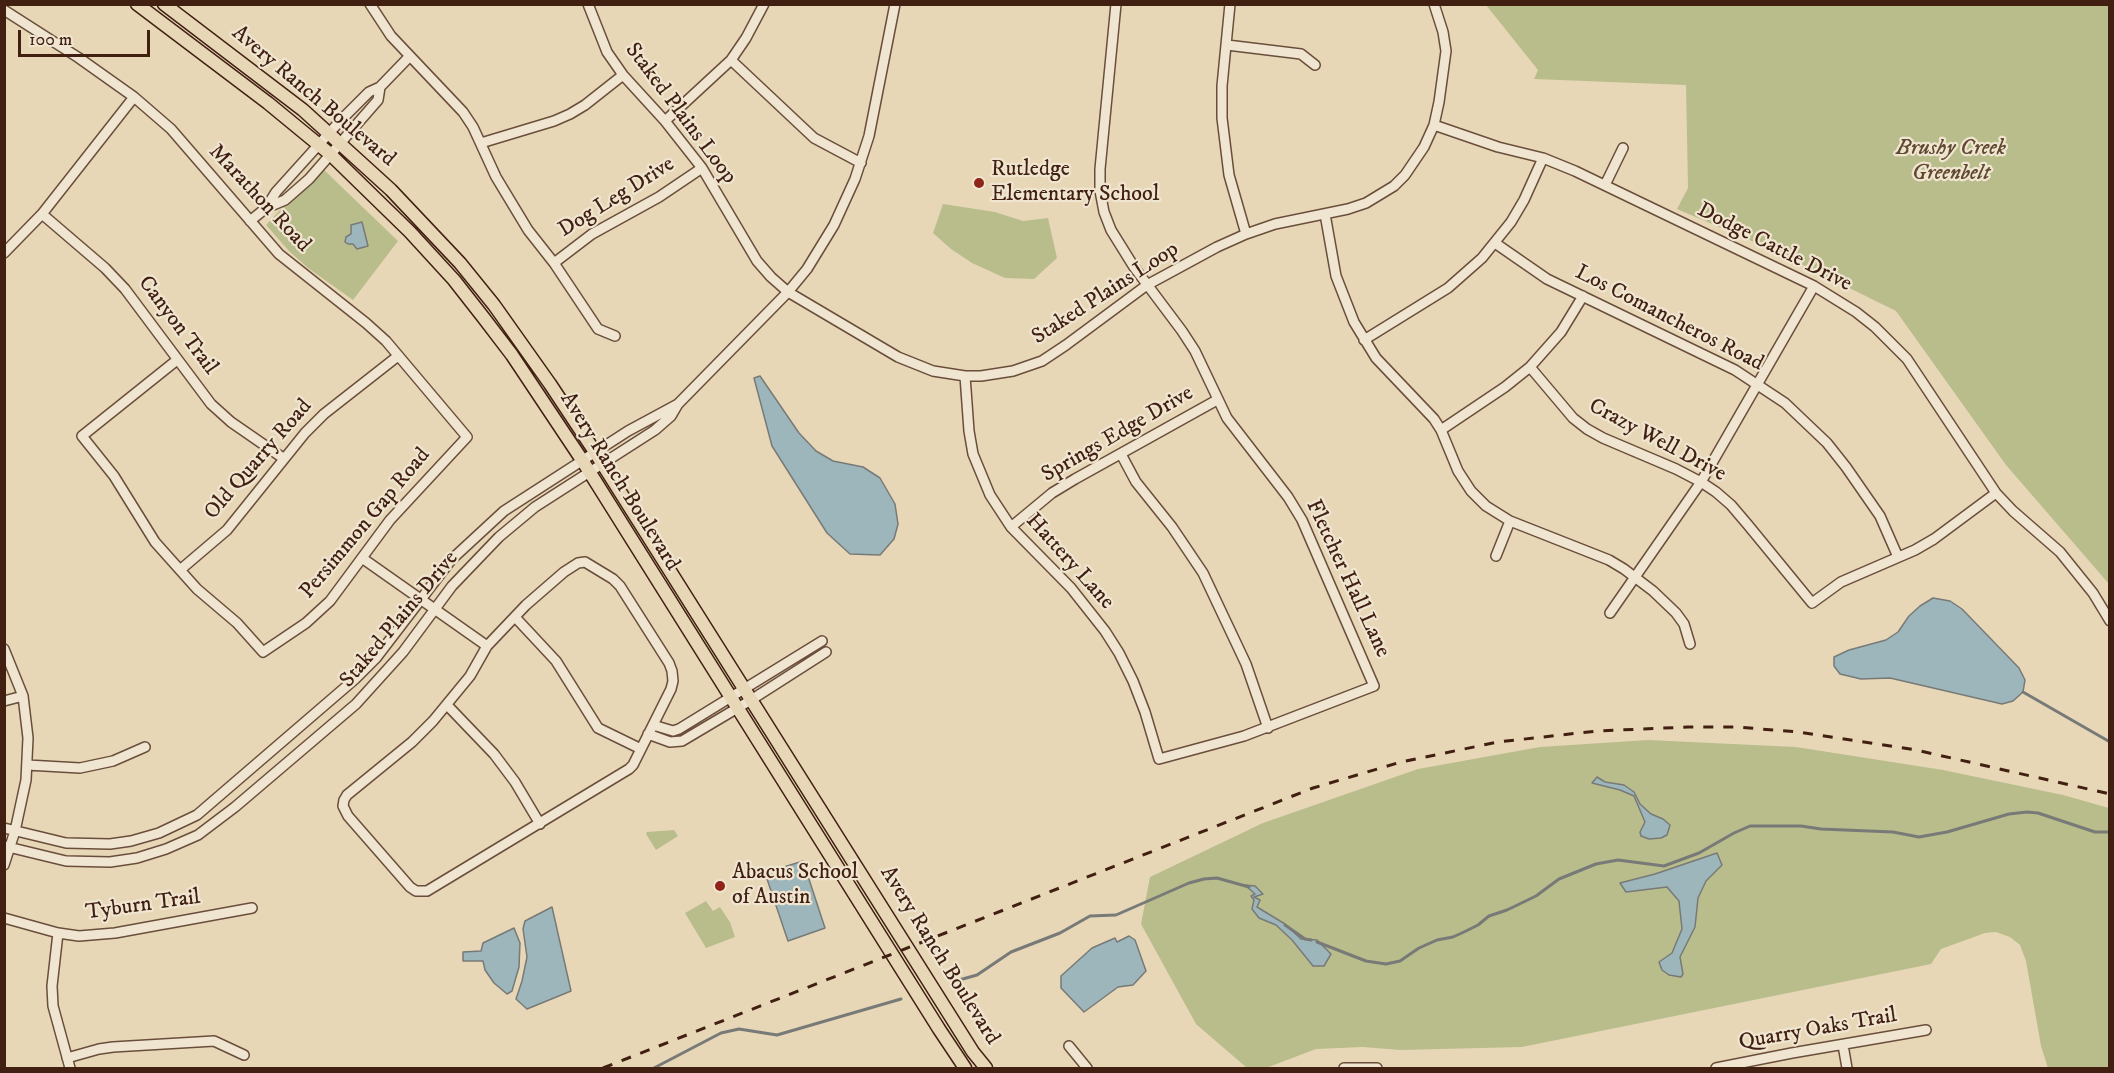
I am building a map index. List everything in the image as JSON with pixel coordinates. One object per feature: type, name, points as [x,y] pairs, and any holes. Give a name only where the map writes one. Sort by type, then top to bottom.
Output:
[{"type":"main road","name":"Avery Ranch Boulevard","points":[[137,4],[268,103],[330,154],[410,232],[454,280],[512,355],[582,460],[965,1068]]},
{"type":"main road","name":"Avery Ranch Boulevard","points":[[164,4],[303,110],[340,143],[391,190],[460,263],[494,305],[532,357],[594,452],[973,1052],[986,1068]]},
{"type":"street","points":[[370,4],[391,36],[409,57],[464,111],[496,177],[528,230],[554,263],[598,329],[615,336]]},
{"type":"street","name":"Staked Plains Loop","points":[[588,4],[607,52],[623,75],[665,121],[702,168],[757,261],[771,277],[788,292],[907,362],[933,371],[965,376],[1013,371],[1042,360],[1147,285],[1246,234],[1366,203],[1394,186],[1416,161],[1434,125],[1444,75],[1446,51],[1434,4]]},
{"type":"street","points":[[665,121],[731,60],[750,32],[764,4]]},
{"type":"street","name":"Staked Plains Drive","points":[[7,846],[66,861],[110,862],[137,858],[166,849],[198,835],[235,807],[356,704],[403,652],[452,586],[499,537],[535,507],[655,430],[671,416],[678,404],[788,292],[807,269],[843,209],[861,163],[873,121],[895,4]]},
{"type":"street","name":"Fletcher Hall Lane","points":[[1116,4],[1100,169],[1100,191],[1104,213],[1111,230],[1147,285],[1195,351],[1217,400],[1239,435],[1288,497],[1302,520],[1374,686]]},
{"type":"street","points":[[1230,4],[1222,108],[1229,175],[1246,234]]},
{"type":"street","name":"Marathon Road","points":[[4,10],[79,58],[134,97],[171,129],[279,254],[366,322],[386,341],[466,437]]},
{"type":"street","points":[[1227,45],[1301,54],[1315,65]]},
{"type":"street","points":[[266,208],[276,192],[329,134],[369,92],[380,87],[409,57]]},
{"type":"street","points":[[731,60],[814,138],[861,163]]},
{"type":"street","points":[[481,144],[570,114],[623,75]]},
{"type":"street","points":[[250,221],[266,208],[285,200],[309,179],[378,100],[380,87]]},
{"type":"street","points":[[4,253],[42,214],[134,97]]},
{"type":"street","name":"Dodge Cattle Drive","points":[[1434,125],[1498,147],[1543,158],[1575,171],[1814,286],[1856,312],[1875,327],[1907,359],[1996,493],[2060,552],[2093,593],[2109,621]]},
{"type":"street","points":[[1605,185],[1623,148]]},
{"type":"street","points":[[1364,340],[1448,288],[1482,258],[1524,200],[1543,158]]},
{"type":"street","name":"Dog Leg Drive","points":[[554,263],[592,234],[659,197],[702,168]]},
{"type":"street","name":"Canyon Trail","points":[[42,214],[126,289],[211,404],[231,422],[283,458]]},
{"type":"street","points":[[1325,214],[1336,276],[1344,301],[1364,340],[1376,358],[1422,406],[1441,430],[1458,471],[1471,491],[1486,506],[1510,521],[1609,560],[1635,577],[1676,613],[1684,624],[1690,644]]},
{"type":"street","name":"Los Comancheros Road","points":[[1495,243],[1547,279],[1735,370],[1791,409],[1827,443],[1863,489],[1880,516],[1898,557]]},
{"type":"street","points":[[1610,613],[1701,482],[1814,286]]},
{"type":"street","points":[[1441,430],[1505,387],[1530,367],[1561,332],[1583,296]]},
{"type":"street","name":"Old Quarry Road","points":[[180,570],[227,530],[283,458],[324,414],[398,356]]},
{"type":"street","points":[[177,360],[82,436],[114,476],[156,542],[180,570]]},
{"type":"street","name":"Crazy Well Drive","points":[[1530,367],[1573,418],[1587,429],[1701,482],[1731,505],[1812,603],[1841,582],[1934,539],[1996,493]]},
{"type":"street","name":"Hattery Lane","points":[[965,376],[973,454],[990,495],[1011,527],[1088,608],[1114,646],[1133,681],[1145,711],[1159,759],[1268,728],[1374,686]]},
{"type":"street","name":"Springs Edge Drive","points":[[1011,527],[1052,494],[1217,400]]},
{"type":"street","name":"Staked Plains Drive","points":[[4,828],[66,843],[110,844],[159,833],[197,814],[355,680],[376,658],[451,560],[480,531],[523,497],[594,452],[678,404]]},
{"type":"street","name":"Persimmon Gap Road","points":[[180,570],[197,589],[237,623],[263,652],[306,623],[330,601],[390,520],[466,437]]},
{"type":"street","points":[[1121,454],[1136,482],[1172,527],[1203,573],[1246,664],[1268,728]]},
{"type":"street","points":[[1496,556],[1510,521]]},
{"type":"street","points":[[362,558],[487,646]]},
{"type":"street","points":[[578,563],[591,564],[620,586],[669,663],[673,681],[671,689],[629,769],[422,893],[410,887],[348,816],[343,806],[347,795],[412,742],[447,705],[470,676],[487,646],[515,617],[542,590],[578,563]]},
{"type":"street","points":[[515,617],[556,661],[598,728],[641,749]]},
{"type":"street","points":[[651,730],[680,729],[822,641]]},
{"type":"street","points":[[4,649],[23,696],[28,738],[26,780],[15,831],[7,846],[4,865]]},
{"type":"street","points":[[651,730],[670,742],[682,741],[752,700],[826,651]]},
{"type":"street","points":[[4,701],[23,696]]},
{"type":"street","points":[[447,705],[494,754],[515,782],[540,824]]},
{"type":"street","points":[[27,765],[80,768],[113,761],[145,747]]},
{"type":"street","name":"Tyburn Trail","points":[[4,918],[58,933],[79,936],[115,933],[252,908]]},
{"type":"street","points":[[58,933],[52,986],[53,1006],[70,1068]]},
{"type":"street","name":"Quarry Oaks Trail","points":[[1722,1068],[1792,1053],[1926,1030]]},
{"type":"street","points":[[67,1058],[99,1048],[214,1041],[244,1055]]},
{"type":"street","points":[[1842,1045],[1847,1068]]},
{"type":"street","points":[[1069,1046],[1087,1068]]},
{"type":"street","points":[[1344,1068],[1377,1068]]},
{"type":"green space","name":"Brushy Creek Greenbelt","points":[[1486,5],[2109,5],[2109,584],[2006,465],[1896,311],[1768,248],[1677,209],[1688,188],[1686,85],[1534,79],[1538,70]]},
{"type":"green space","points":[[323,169],[398,241],[353,300],[308,268],[266,225]]},
{"type":"green space","points":[[943,204],[995,212],[1023,221],[1048,218],[1057,258],[1034,279],[1005,278],[972,263],[933,233]]},
{"type":"green space","points":[[1648,740],[1796,747],[1943,770],[2063,795],[2109,808],[2109,1068],[2048,1068],[2041,1046],[2026,961],[2020,945],[2010,937],[1996,932],[1985,933],[1941,949],[1931,964],[1522,1047],[1400,1050],[1363,1047],[1316,1049],[1266,1068],[1247,1068],[1196,1024],[1141,924],[1150,877],[1263,823],[1418,769],[1540,747]]},
{"type":"green space","points":[[674,830],[678,836],[656,850],[646,834],[647,832]]},
{"type":"green space","points":[[706,901],[713,911],[720,907],[730,922],[735,937],[706,948],[685,913]]},
{"type":"water","points":[[362,222],[368,246],[357,249],[353,244],[345,242],[346,237],[351,234],[351,225]]},
{"type":"water","points":[[760,376],[799,433],[816,451],[833,461],[863,467],[880,478],[895,504],[898,524],[894,539],[880,555],[850,554],[827,533],[772,446],[754,378]]},
{"type":"water","points":[[1933,598],[1950,601],[1962,609],[2019,668],[2025,680],[2023,692],[2013,701],[2002,704],[1890,678],[1861,679],[1840,674],[1834,666],[1834,657],[1849,650],[1886,640],[1898,632],[1909,616]]},
{"type":"water","points":[[1597,777],[1605,782],[1624,785],[1634,792],[1640,804],[1651,814],[1670,825],[1667,835],[1649,839],[1641,836],[1640,832],[1645,822],[1634,796],[1592,783]]},
{"type":"water","points":[[1717,853],[1722,865],[1706,881],[1698,898],[1695,927],[1680,957],[1683,974],[1681,977],[1669,975],[1662,970],[1659,962],[1672,953],[1682,929],[1679,901],[1667,887],[1626,892],[1620,883]]},
{"type":"water","points":[[803,861],[825,928],[788,941],[765,873]]},
{"type":"water","points":[[1245,885],[1255,886],[1263,894],[1254,897],[1260,900],[1257,907],[1285,924],[1301,939],[1317,940],[1331,954],[1324,966],[1313,966],[1292,940],[1276,925],[1259,918],[1252,909],[1254,900],[1251,896],[1255,894]]},
{"type":"water","points":[[552,907],[571,991],[527,1009],[516,999],[527,957],[523,929],[525,921]]},
{"type":"water","points":[[514,928],[520,943],[519,967],[512,991],[507,994],[494,983],[485,970],[483,961],[463,961],[463,952],[481,951],[483,943]]},
{"type":"water","points":[[1129,936],[1135,940],[1146,971],[1133,985],[1118,987],[1084,1012],[1061,988],[1061,976],[1092,948],[1115,938],[1117,942]]},
{"type":"waterway","points":[[2023,692],[2110,742]]},
{"type":"waterway","points":[[1317,942],[1366,961],[1386,964],[1400,961],[1419,948],[1466,931],[1489,916],[1536,896],[1559,879],[1596,864],[1618,860],[1664,866],[1699,853],[1750,826],[1801,826],[1893,832],[1919,837],[1947,832],[2009,814],[2027,812],[2038,813],[2095,832],[2110,832]]},
{"type":"waterway","points":[[952,982],[977,975],[1011,952],[1060,933],[1090,916],[1116,915],[1189,883],[1217,878],[1249,887]]},
{"type":"waterway","points":[[1285,925],[1305,939],[1311,940]]},
{"type":"waterway","points":[[654,1068],[721,1033],[739,1029],[777,1035],[901,999]]},
{"type":"railway","points":[[603,1068],[1313,788],[1401,762],[1498,742],[1597,731],[1688,727],[1737,727],[1798,732],[1916,750],[2110,794]]},
{"type":"place","name":"Rutledge Elementary School","points":[[979,183]]},
{"type":"place","name":"Abacus School of Austin","points":[[720,886]]}]
